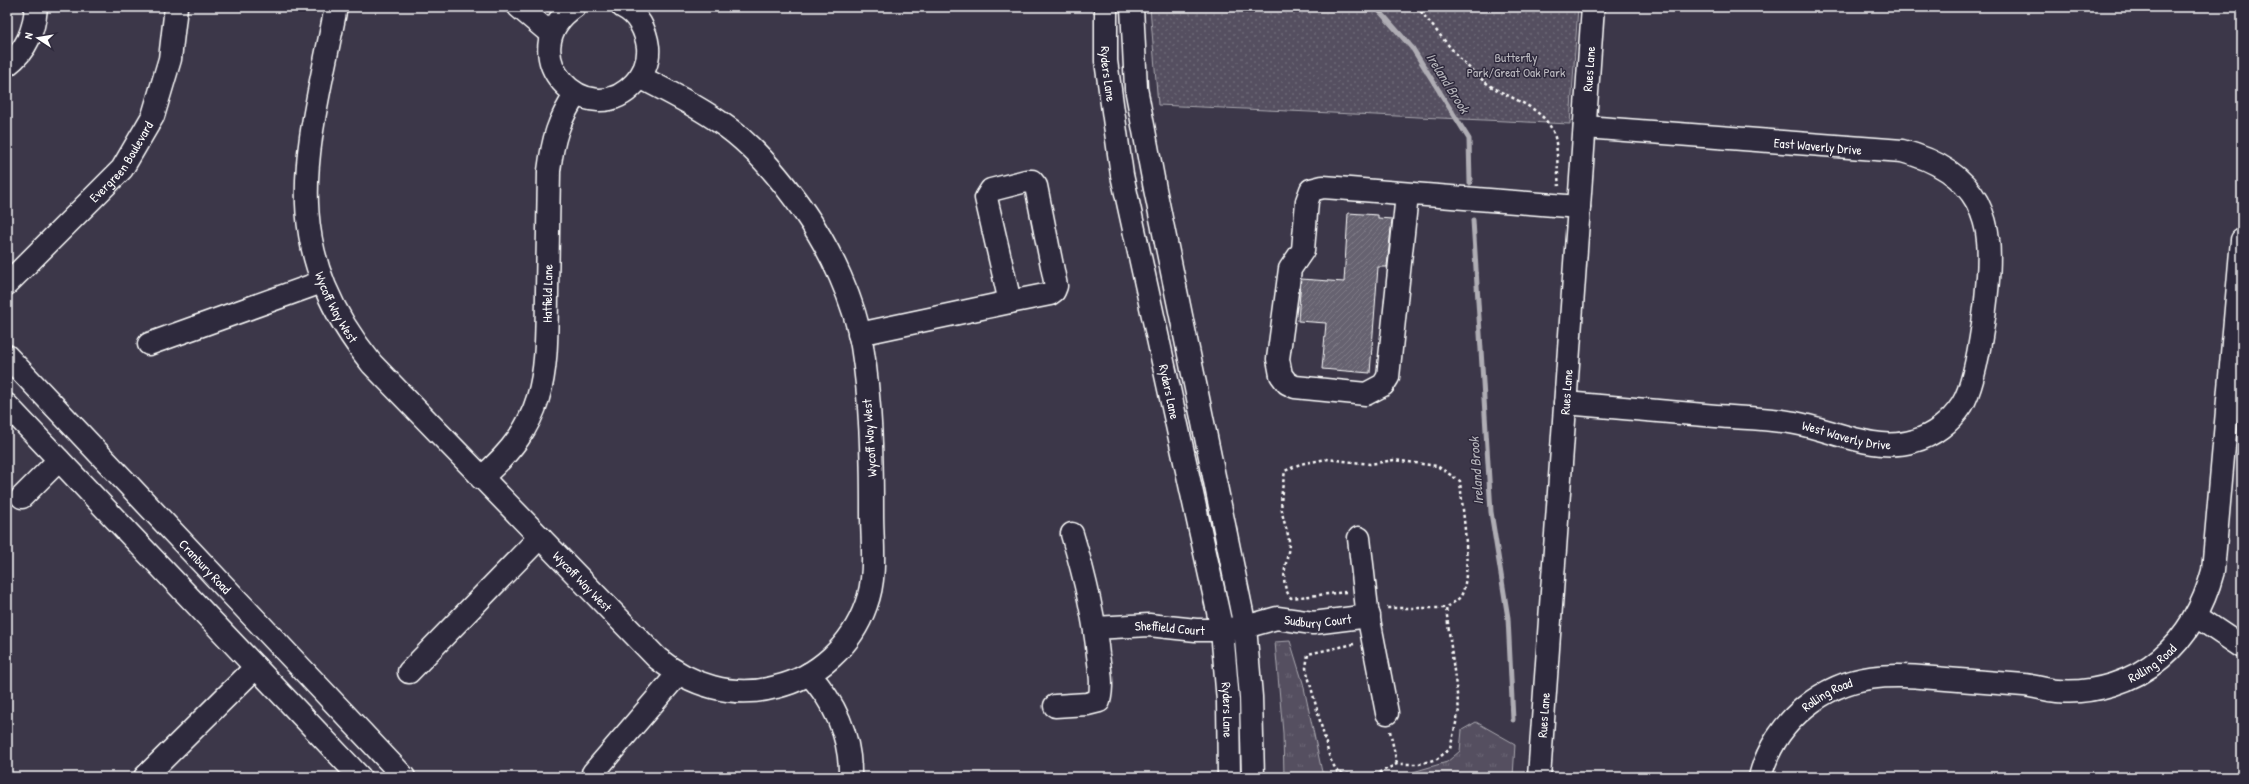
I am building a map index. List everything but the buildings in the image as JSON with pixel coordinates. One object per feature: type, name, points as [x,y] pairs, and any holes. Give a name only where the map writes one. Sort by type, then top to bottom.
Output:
[{"type":"street","points":[[7,65],[22,50],[29,39],[34,26],[36,7]]},
{"type":"street","name":"Evergreen Boulevard","points":[[7,284],[122,169],[153,116],[170,59],[176,7]]},
{"type":"street","name":"Wycoff Way West","points":[[336,7],[306,172],[307,219],[311,246],[322,282],[341,321],[372,364],[657,658],[678,674],[710,687],[743,692],[783,686],[809,674],[835,654],[856,628],[867,603],[873,577],[872,445],[862,345],[859,334]]},
{"type":"street","points":[[519,7],[552,34]]},
{"type":"street","name":"Ryders Lane","points":[[1106,7],[1106,61],[1122,175],[1222,630],[1228,701],[1229,777]]},
{"type":"street","name":"Ryders Lane","points":[[1132,7],[1138,96],[1245,627],[1251,697],[1253,777]]},
{"type":"street","name":"Rues Lane","points":[[1538,777],[1566,403],[1578,208],[1593,7]]},
{"type":"street","points":[[564,9],[552,34],[549,48],[550,62],[556,75],[565,86],[576,94],[590,99],[604,99],[618,95],[630,88],[640,77],[646,63],[648,48],[645,33],[638,19],[626,8]]},
{"type":"street","points":[[640,77],[722,123],[753,150],[781,180],[805,213],[826,249],[843,286],[859,334],[1050,294],[1054,291],[1056,286],[1036,186],[1032,181],[991,190],[986,198],[1010,302]]},
{"type":"street","name":"Hatfield Lane","points":[[481,478],[500,461],[518,439],[534,408],[544,375],[549,171],[552,145],[558,123],[576,94]]},
{"type":"street","name":"East Waverly Drive","points":[[1585,127],[1902,151],[1922,156],[1950,171],[1965,185],[1976,201],[1984,220],[1988,255]]},
{"type":"street","points":[[1407,195],[1388,377],[1383,385],[1366,394],[1295,387],[1287,383],[1281,375],[1278,359],[1290,269],[1303,250],[1305,214],[1311,190],[1323,187],[1388,191],[1407,195],[1578,208]]},
{"type":"street","name":"Rolling Road","points":[[1760,777],[1773,744],[1790,721],[1812,701],[1837,687],[1850,682],[1864,678],[1893,675],[2027,685],[2057,691],[2072,691],[2102,687],[2132,677],[2158,661],[2180,640],[2196,616],[2209,586],[2214,557],[2242,240]]},
{"type":"street","name":"West Waverly Drive","points":[[1566,403],[1794,423],[1878,444],[1914,442],[1930,435],[1945,425],[1958,412],[1970,388],[1975,370],[1985,300],[1988,255]]},
{"type":"street","points":[[149,344],[322,282]]},
{"type":"street","name":"Cranbury Road","points":[[7,356],[404,777]]},
{"type":"street","points":[[7,405],[360,777]]},
{"type":"street","points":[[22,497],[59,460]]},
{"type":"street","points":[[1055,706],[1088,704],[1099,701],[1102,687],[1096,628],[1086,581],[1072,534]]},
{"type":"street","points":[[409,672],[540,537]]},
{"type":"street","name":"Sudbury Court","points":[[1359,538],[1368,612],[1387,713]]},
{"type":"street","name":"Sudbury Court","points":[[1245,627],[1277,618],[1313,623],[1368,612]]},
{"type":"street","points":[[2196,616],[2242,647]]},
{"type":"street","name":"Sheffield Court","points":[[1096,628],[1149,625],[1196,630],[1222,630],[1245,627]]},
{"type":"street","points":[[145,777],[256,667]]},
{"type":"street","points":[[594,773],[678,674]]},
{"type":"street","points":[[809,674],[828,698],[842,725],[846,740],[850,777]]},
{"type":"path","points":[[1417,7],[1446,43],[1485,82],[1530,107],[1545,119],[1554,135],[1559,190]]},
{"type":"path","points":[[1368,612],[1446,608],[1459,710],[1450,749],[1437,759],[1419,764],[1397,764],[1376,774],[1355,776],[1338,773],[1330,759],[1306,668],[1308,654],[1373,640]]},
{"type":"path","points":[[1387,713],[1397,764]]},
{"type":"green space","name":"Butterfly Park/Great Oak Park","points":[[1150,7],[1578,7],[1570,124],[1158,105]]},
{"type":"green space","points":[[1290,641],[1303,683],[1322,772],[1346,777],[1284,777],[1283,733],[1275,642]]},
{"type":"green space","points":[[1476,722],[1515,744],[1513,777],[1396,777],[1447,762],[1460,751],[1462,730]]},
{"type":"waterway","name":"Ireland Brook","points":[[1376,7],[1413,49],[1469,139],[1470,183]]},
{"type":"waterway","name":"Ireland Brook","points":[[1473,220],[1491,512],[1508,618],[1513,720]]}]
